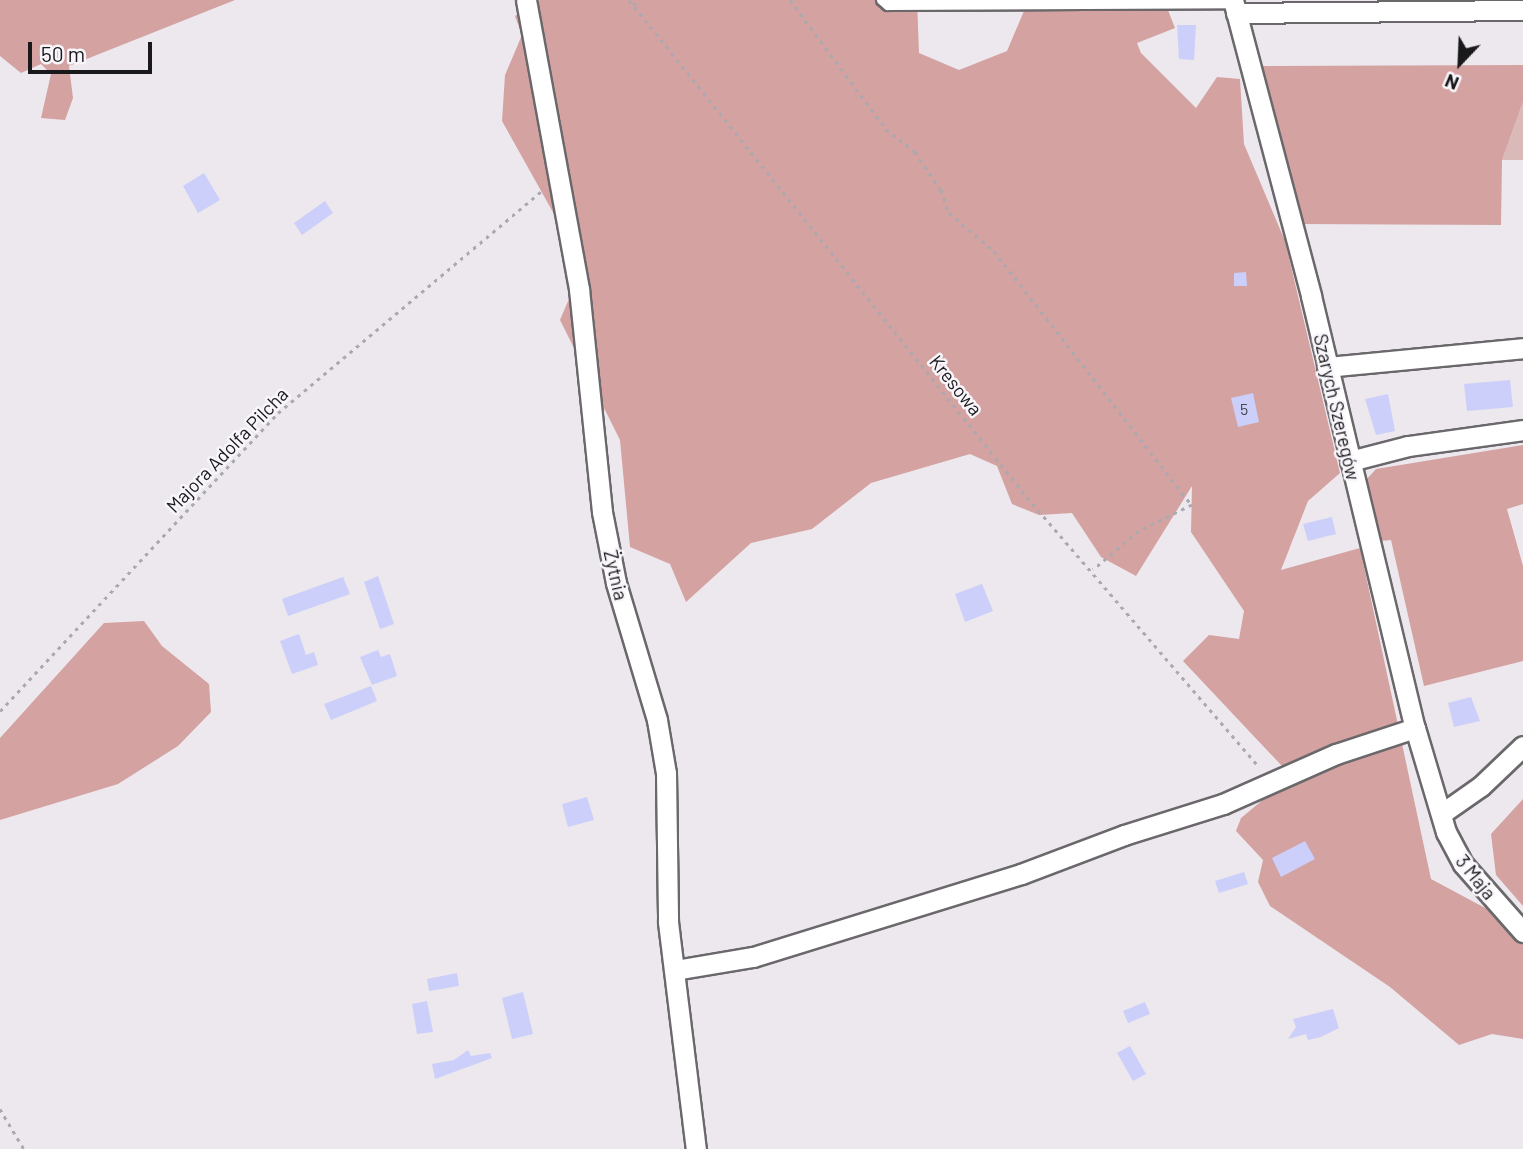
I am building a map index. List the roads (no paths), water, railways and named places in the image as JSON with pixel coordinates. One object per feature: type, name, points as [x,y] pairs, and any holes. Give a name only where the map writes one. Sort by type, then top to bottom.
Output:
[{"type":"street","name":"Żytnia","points":[[526,0],[579,289],[603,512],[616,583],[657,720],[666,773],[668,922],[696,1149]]},
{"type":"street","points":[[1234,5],[1523,10]]},
{"type":"street","name":"Szarych Szeregów","points":[[1234,5],[1327,367],[1415,728],[1441,814]]},
{"type":"street","points":[[1327,367],[1523,348]]},
{"type":"street","points":[[1350,461],[1408,446],[1523,430]]},
{"type":"street","points":[[675,970],[753,957],[904,912],[1223,804],[1269,782],[1415,728]]},
{"type":"street","points":[[1441,814],[1481,786],[1523,746]]},
{"type":"street","name":"3 Maja","points":[[1441,814],[1463,864],[1523,932]]},
{"type":"lane","points":[[882,0],[888,5],[1234,5]]}]
